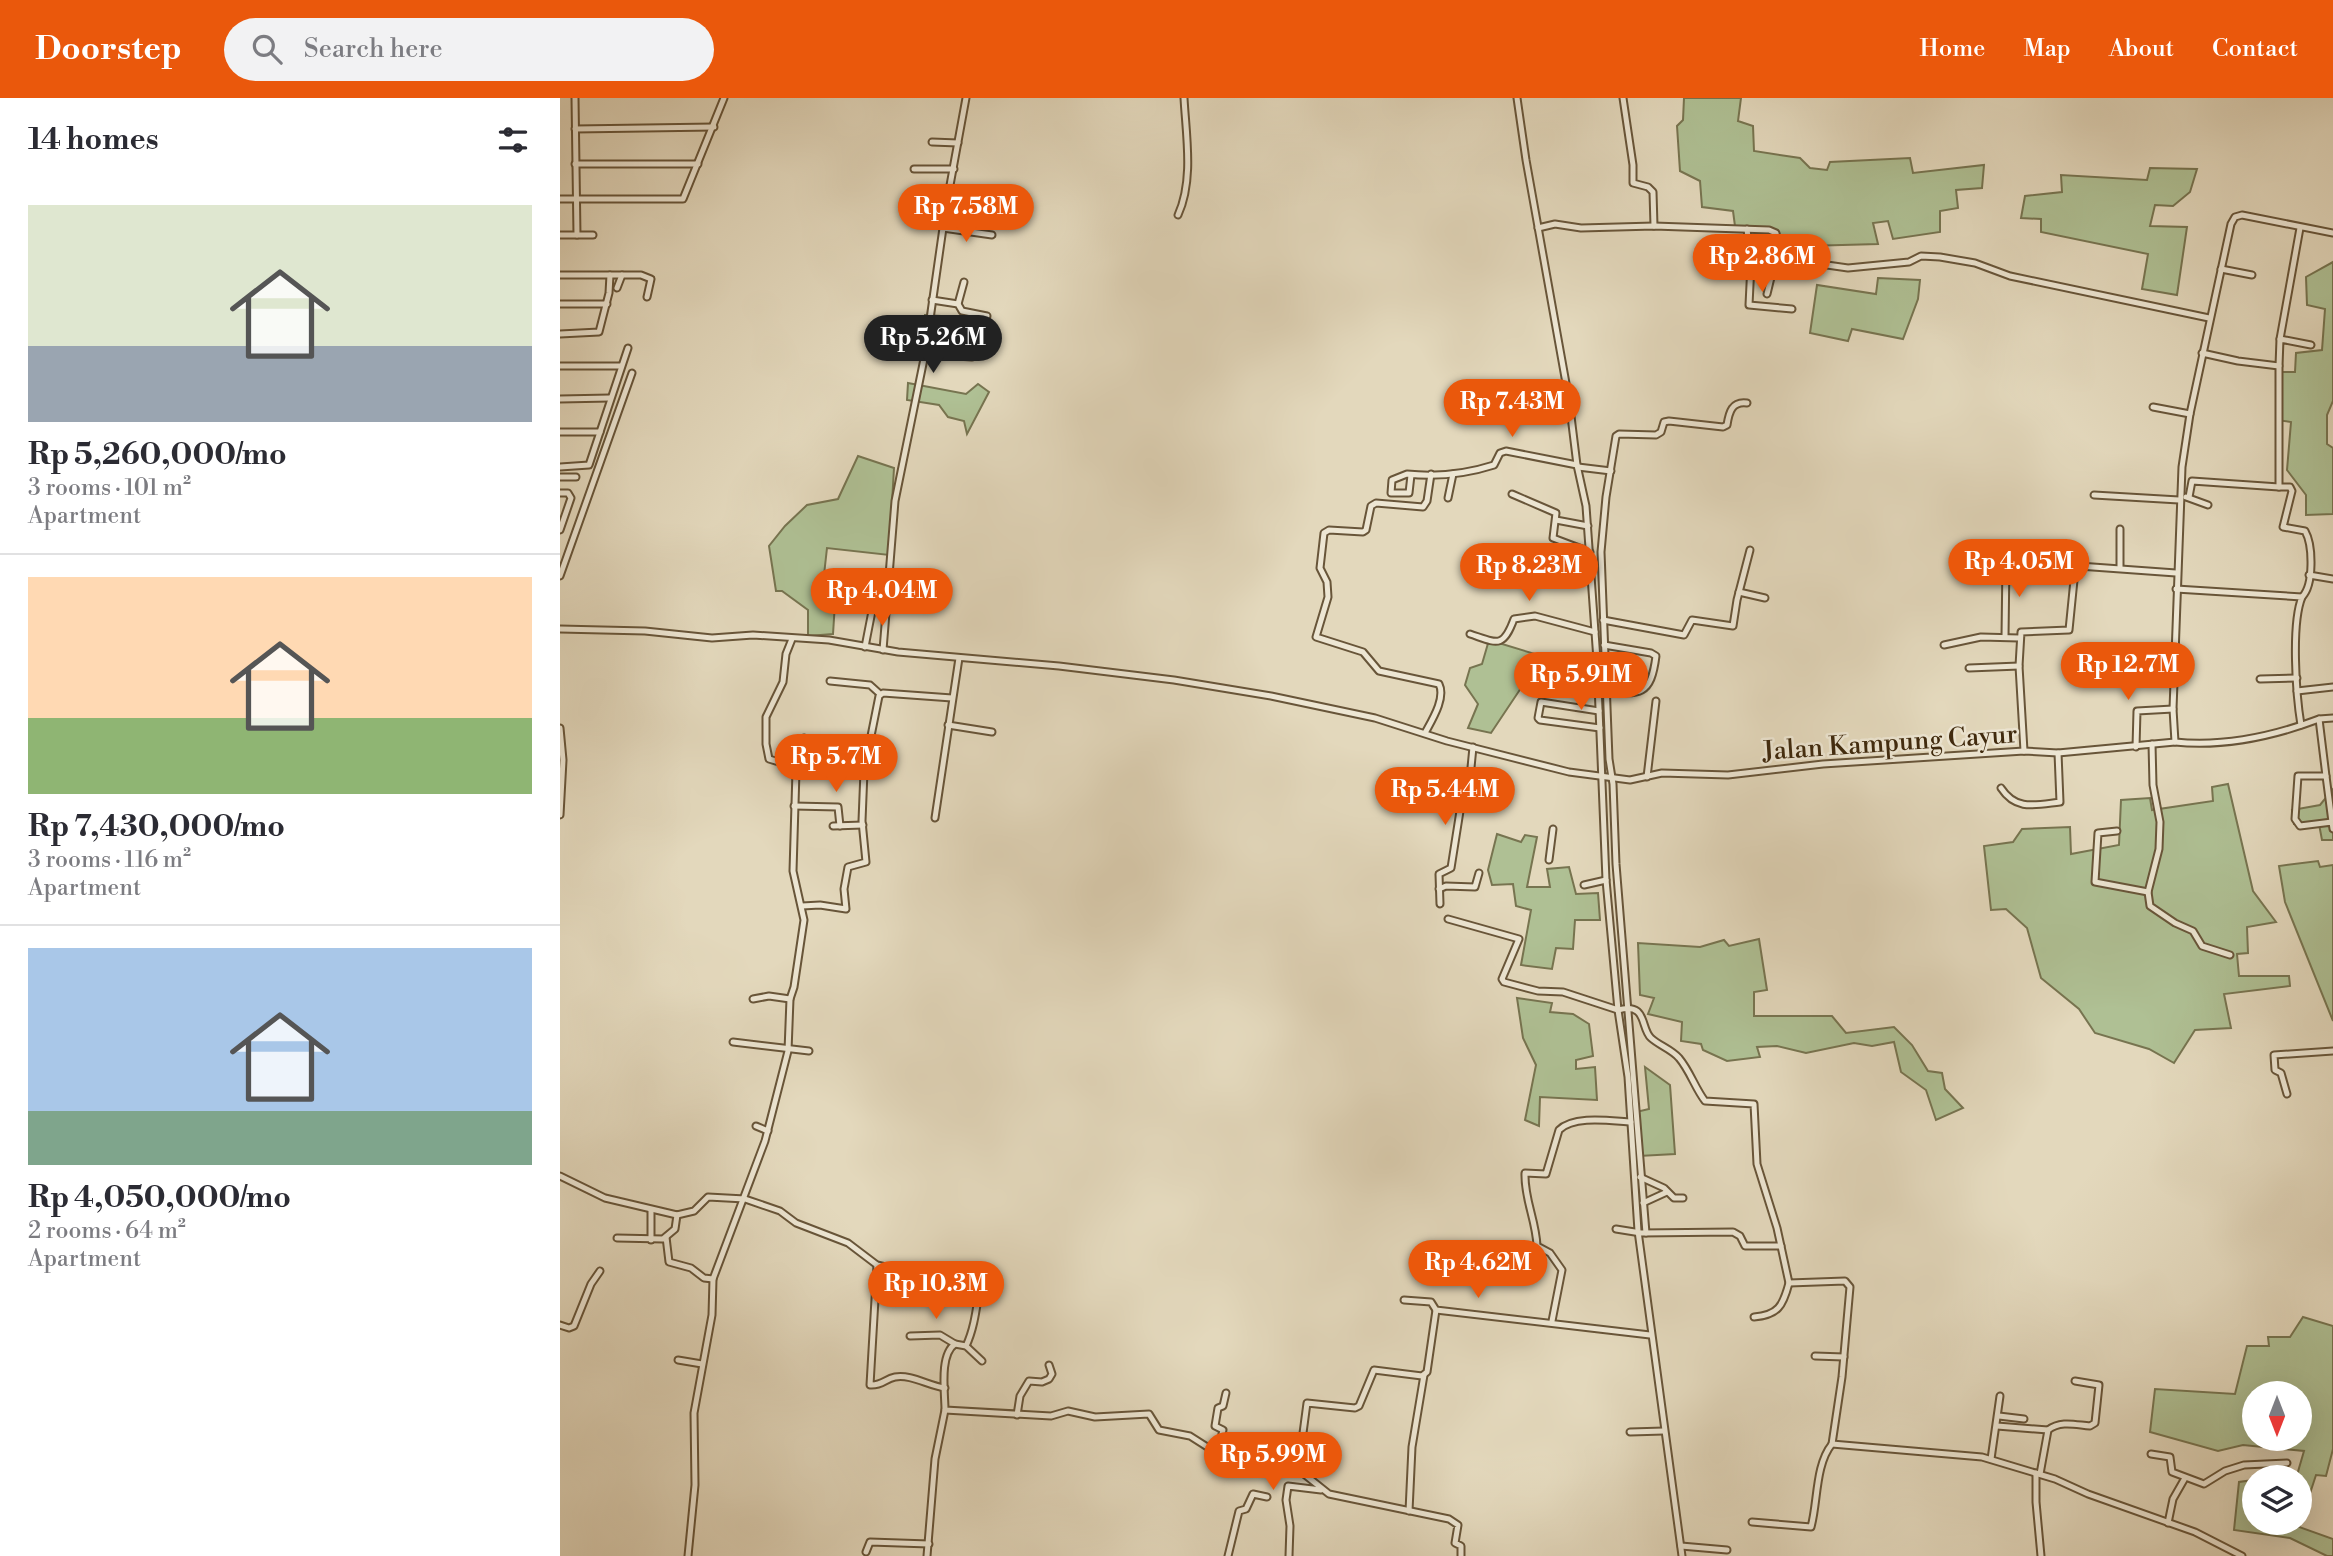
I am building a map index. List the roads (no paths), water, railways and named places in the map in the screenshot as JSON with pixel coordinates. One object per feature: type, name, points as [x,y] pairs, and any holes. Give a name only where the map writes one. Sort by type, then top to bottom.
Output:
[{"type":"street","points":[[575,98],[576,235]]},
{"type":"street","points":[[560,199],[683,199],[724,98]]},
{"type":"street","points":[[883,650],[895,501],[925,354],[943,228],[966,98]]},
{"type":"street","points":[[1178,215],[1185,201],[1189,138],[1184,98]]},
{"type":"street","points":[[1517,98],[1543,227],[1578,466],[1585,494],[1600,728],[1616,864],[1641,1177],[1642,1232]]},
{"type":"street","points":[[1623,98],[1623,117],[1633,165],[1633,183],[1652,189],[1654,226]]},
{"type":"street","points":[[575,129],[714,127]]},
{"type":"street","points":[[932,142],[958,143]]},
{"type":"street","points":[[575,164],[698,164]]},
{"type":"street","points":[[914,169],[954,169]]},
{"type":"street","points":[[2175,742],[2173,709],[2179,499],[2190,414],[2231,224],[2235,217],[2242,215],[2333,233]]},
{"type":"street","points":[[1543,227],[1654,226],[1775,232],[1781,254],[1773,268],[1767,293]]},
{"type":"street","points":[[943,228],[992,235]]},
{"type":"street","points":[[2279,486],[2280,339],[2300,228]]},
{"type":"street","points":[[1746,229],[1751,264],[1749,304],[1791,309]]},
{"type":"street","points":[[560,235],[593,235]]},
{"type":"street","points":[[1781,254],[1793,253],[1813,263],[1849,268],[1909,262],[1922,256],[1940,257],[1975,263],[2010,276],[2209,318]]},
{"type":"street","points":[[2221,269],[2252,275]]},
{"type":"street","points":[[560,275],[638,274],[651,279],[647,297]]},
{"type":"street","points":[[560,334],[599,332],[607,304],[610,275]]},
{"type":"street","points":[[617,288],[622,275]]},
{"type":"street","points":[[964,282],[958,304],[962,311],[987,316]]},
{"type":"street","points":[[932,300],[958,304]]},
{"type":"street","points":[[560,304],[607,304]]},
{"type":"street","points":[[2280,339],[2311,345]]},
{"type":"street","points":[[560,467],[586,467],[591,461],[628,348]]},
{"type":"street","points":[[2202,353],[2280,366]]},
{"type":"street","points":[[925,354],[972,357]]},
{"type":"street","points":[[560,366],[621,366]]},
{"type":"street","points":[[560,576],[632,373]]},
{"type":"street","points":[[560,399],[610,398]]},
{"type":"street","points":[[1682,1556],[1650,1335],[1642,1232],[1634,1177],[1625,1048],[1606,880],[1606,669],[1601,552],[1616,436],[1656,435],[1661,432],[1664,422],[1669,421],[1726,426],[1730,410],[1735,405],[1747,403]]},
{"type":"street","points":[[2153,407],[2190,414]]},
{"type":"street","points":[[560,432],[600,432]]},
{"type":"street","points":[[1411,475],[1409,493],[1391,493],[1392,480],[1411,475],[1453,474],[1494,464],[1500,453],[1506,451],[1611,471]]},
{"type":"street","points":[[1425,733],[1439,704],[1439,684],[1379,671],[1363,652],[1316,637],[1328,597],[1327,582],[1320,568],[1324,533],[1329,530],[1363,532],[1366,530],[1371,506],[1376,503],[1423,507],[1427,501],[1431,474]]},
{"type":"street","points":[[1448,498],[1453,474]]},
{"type":"street","points":[[560,477],[576,477]]},
{"type":"street","points":[[2189,497],[2192,481],[2290,487],[2292,491],[2283,527],[2300,529],[2307,534],[2309,575],[2306,594],[2302,597],[2298,611],[2297,691],[2301,725]]},
{"type":"street","points":[[560,493],[568,493],[571,498],[562,517],[560,530]]},
{"type":"street","points":[[1512,494],[1555,512],[1553,538],[1590,552]]},
{"type":"street","points":[[2094,495],[2179,499],[2189,497],[2208,505]]},
{"type":"street","points":[[1556,520],[1588,526]]},
{"type":"street","points":[[2120,529],[2120,568]]},
{"type":"street","points":[[1603,620],[1684,635],[1692,620],[1733,626],[1751,550]]},
{"type":"street","points":[[2005,637],[2006,561]]},
{"type":"street","points":[[2025,751],[2019,638],[2024,630],[2069,630],[2077,567],[2176,573]]},
{"type":"street","points":[[2309,575],[2333,579]]},
{"type":"street","points":[[2176,589],[2302,597]]},
{"type":"street","points":[[1739,592],[1765,598]]},
{"type":"street","points":[[865,647],[873,606]]},
{"type":"street","points":[[1470,634],[1488,641],[1500,642],[1510,634],[1514,619],[1531,616],[1595,632]]},
{"type":"street","name":"Jalan Kampung Cayur","points":[[560,629],[645,631],[712,638],[753,635],[829,640],[883,650],[1059,666],[1227,688],[1375,718],[1581,774],[1630,780],[1666,772],[1727,775],[1824,764],[2025,751],[2058,753],[2175,742],[2232,741],[2319,719],[2333,718]]},
{"type":"street","points":[[1944,645],[1981,636],[2019,638]]},
{"type":"street","points":[[792,639],[786,654],[783,682],[766,717],[766,744],[769,758],[795,768]]},
{"type":"street","points":[[1598,691],[1632,694],[1642,691],[1653,672],[1656,656],[1604,645]]},
{"type":"street","points":[[935,818],[959,658]]},
{"type":"street","points":[[1606,669],[1631,666]]},
{"type":"street","points":[[1969,668],[2019,666]]},
{"type":"street","points":[[2260,678],[2297,678]]},
{"type":"street","points":[[830,681],[873,686],[880,694],[951,698]]},
{"type":"street","points":[[2297,691],[2333,687]]},
{"type":"street","points":[[802,906],[820,905],[845,909],[848,867],[866,862],[863,825],[865,764],[880,694]]},
{"type":"street","points":[[1647,777],[1656,701]]},
{"type":"street","points":[[1599,710],[1541,702],[1538,718],[1600,728]]},
{"type":"street","points":[[2136,747],[2137,711],[2173,709]]},
{"type":"street","points":[[2319,719],[2326,776],[2332,826],[2300,826],[2295,819],[2297,777],[2326,776]]},
{"type":"street","points":[[948,725],[992,732]]},
{"type":"street","points":[[560,728],[563,760],[560,815]]},
{"type":"street","points":[[801,763],[804,737]]},
{"type":"street","points":[[2152,744],[2152,775],[2160,830],[2148,892],[2151,907],[2171,921],[2193,931],[2202,946],[2230,954]]},
{"type":"street","points":[[1440,904],[1440,873],[1451,868],[1460,811],[1469,788],[1474,747]]},
{"type":"street","points":[[2001,788],[2008,799],[2015,803],[2060,802],[2058,753]]},
{"type":"street","points":[[688,1556],[695,1472],[694,1413],[712,1315],[713,1279],[733,1222],[745,1199],[768,1131],[789,1046],[790,999],[803,933],[802,906],[793,871],[795,768],[801,763],[839,759],[865,764]]},
{"type":"street","points":[[794,806],[838,807],[836,826],[863,825]]},
{"type":"street","points":[[1549,860],[1552,856],[1553,829]]},
{"type":"street","points":[[2116,831],[2098,833],[2095,883],[2148,892]]},
{"type":"street","points":[[1439,890],[1446,886],[1475,887],[1479,873]]},
{"type":"street","points":[[1584,885],[1606,880]]},
{"type":"street","points":[[1448,919],[1519,939],[1502,979],[1504,982],[1538,991],[1563,992],[1619,1010],[1628,1009],[1644,1018],[1650,1037],[1677,1056],[1705,1101],[1754,1104],[1757,1164],[1789,1283],[1780,1310],[1769,1316],[1754,1317]]},
{"type":"street","points":[[753,999],[769,996],[790,999]]},
{"type":"street","points":[[733,1042],[789,1046],[809,1051]]},
{"type":"street","points":[[2287,1094],[2281,1073],[2275,1070],[2274,1055],[2333,1051]]},
{"type":"street","points":[[1552,1321],[1562,1270],[1550,1252],[1536,1245],[1536,1226],[1527,1203],[1525,1173],[1546,1174],[1559,1130],[1563,1126],[1594,1121],[1631,1122]]},
{"type":"street","points":[[756,1126],[768,1131]]},
{"type":"street","points":[[560,1176],[605,1198],[677,1215],[694,1211],[708,1197],[745,1199],[780,1211],[796,1223],[848,1243],[877,1265],[977,1289],[973,1331],[966,1346]]},
{"type":"street","points":[[1634,1177],[1641,1177],[1674,1198],[1683,1198]]},
{"type":"street","points":[[1643,1203],[1667,1192]]},
{"type":"street","points":[[651,1210],[651,1240]]},
{"type":"street","points":[[617,1238],[651,1240],[666,1237],[674,1229],[677,1215]]},
{"type":"street","points":[[1616,1229],[1642,1232],[1733,1232],[1740,1236],[1745,1246],[1781,1246]]},
{"type":"street","points":[[666,1237],[669,1262],[713,1279]]},
{"type":"street","points":[[877,1265],[870,1385],[879,1386],[894,1377],[907,1377],[945,1388]]},
{"type":"street","points":[[560,1325],[569,1328],[575,1324],[600,1271]]},
{"type":"street","points":[[1752,1522],[1811,1527],[1826,1452],[1832,1444],[1850,1290],[1847,1282],[1789,1283]]},
{"type":"street","points":[[1404,1300],[1431,1303],[1436,1310],[1430,1362],[1424,1375],[1412,1447],[1409,1511]]},
{"type":"street","points":[[1436,1310],[1552,1321],[1650,1335]]},
{"type":"street","points":[[910,1336],[940,1335],[955,1344],[966,1346],[982,1361]]},
{"type":"street","points":[[927,1556],[936,1459],[945,1410],[946,1359],[949,1349],[955,1344]]},
{"type":"street","points":[[1815,1356],[1844,1357]]},
{"type":"street","points":[[678,1360],[702,1364]]},
{"type":"street","points":[[1017,1415],[1024,1387],[1029,1381],[1042,1382],[1049,1379],[1052,1374],[1049,1365]]},
{"type":"street","points":[[1294,1466],[1301,1448],[1307,1403],[1355,1408],[1359,1406],[1374,1370],[1424,1375]]},
{"type":"street","points":[[1997,1426],[2048,1430],[2065,1423],[2094,1425],[2099,1385],[2075,1381]]},
{"type":"street","points":[[1217,1454],[1223,1430],[1215,1426],[1214,1422],[1217,1408],[1223,1406],[1226,1393]]},
{"type":"street","points":[[1991,1460],[2000,1396]]},
{"type":"street","points":[[945,1410],[1051,1416],[1068,1411],[1095,1417],[1149,1413],[1159,1430],[1190,1436],[1217,1454],[1294,1466],[1311,1477],[1321,1490]]},
{"type":"street","points":[[1998,1416],[2024,1419]]},
{"type":"street","points":[[2041,1556],[2036,1502],[2038,1473],[2048,1430]]},
{"type":"street","points":[[1630,1432],[1664,1432]]},
{"type":"street","points":[[1832,1444],[1942,1452],[1991,1460],[2038,1473],[2212,1539],[2242,1556]]},
{"type":"street","points":[[2151,1454],[2169,1457],[2171,1471],[2204,1484],[2225,1471],[2244,1465],[2287,1463]]},
{"type":"street","points":[[2168,1524],[2173,1499],[2185,1478]]},
{"type":"street","points":[[1289,1556],[1290,1526],[1286,1500],[1289,1486],[1321,1490],[1449,1520],[1458,1525],[1455,1543],[1461,1546],[1461,1556]]},
{"type":"street","points":[[1228,1556],[1239,1511],[1246,1510],[1253,1494],[1267,1497]]},
{"type":"street","points":[[866,1552],[870,1542],[929,1544]]},
{"type":"street","points":[[1681,1546],[1727,1550]]}]
